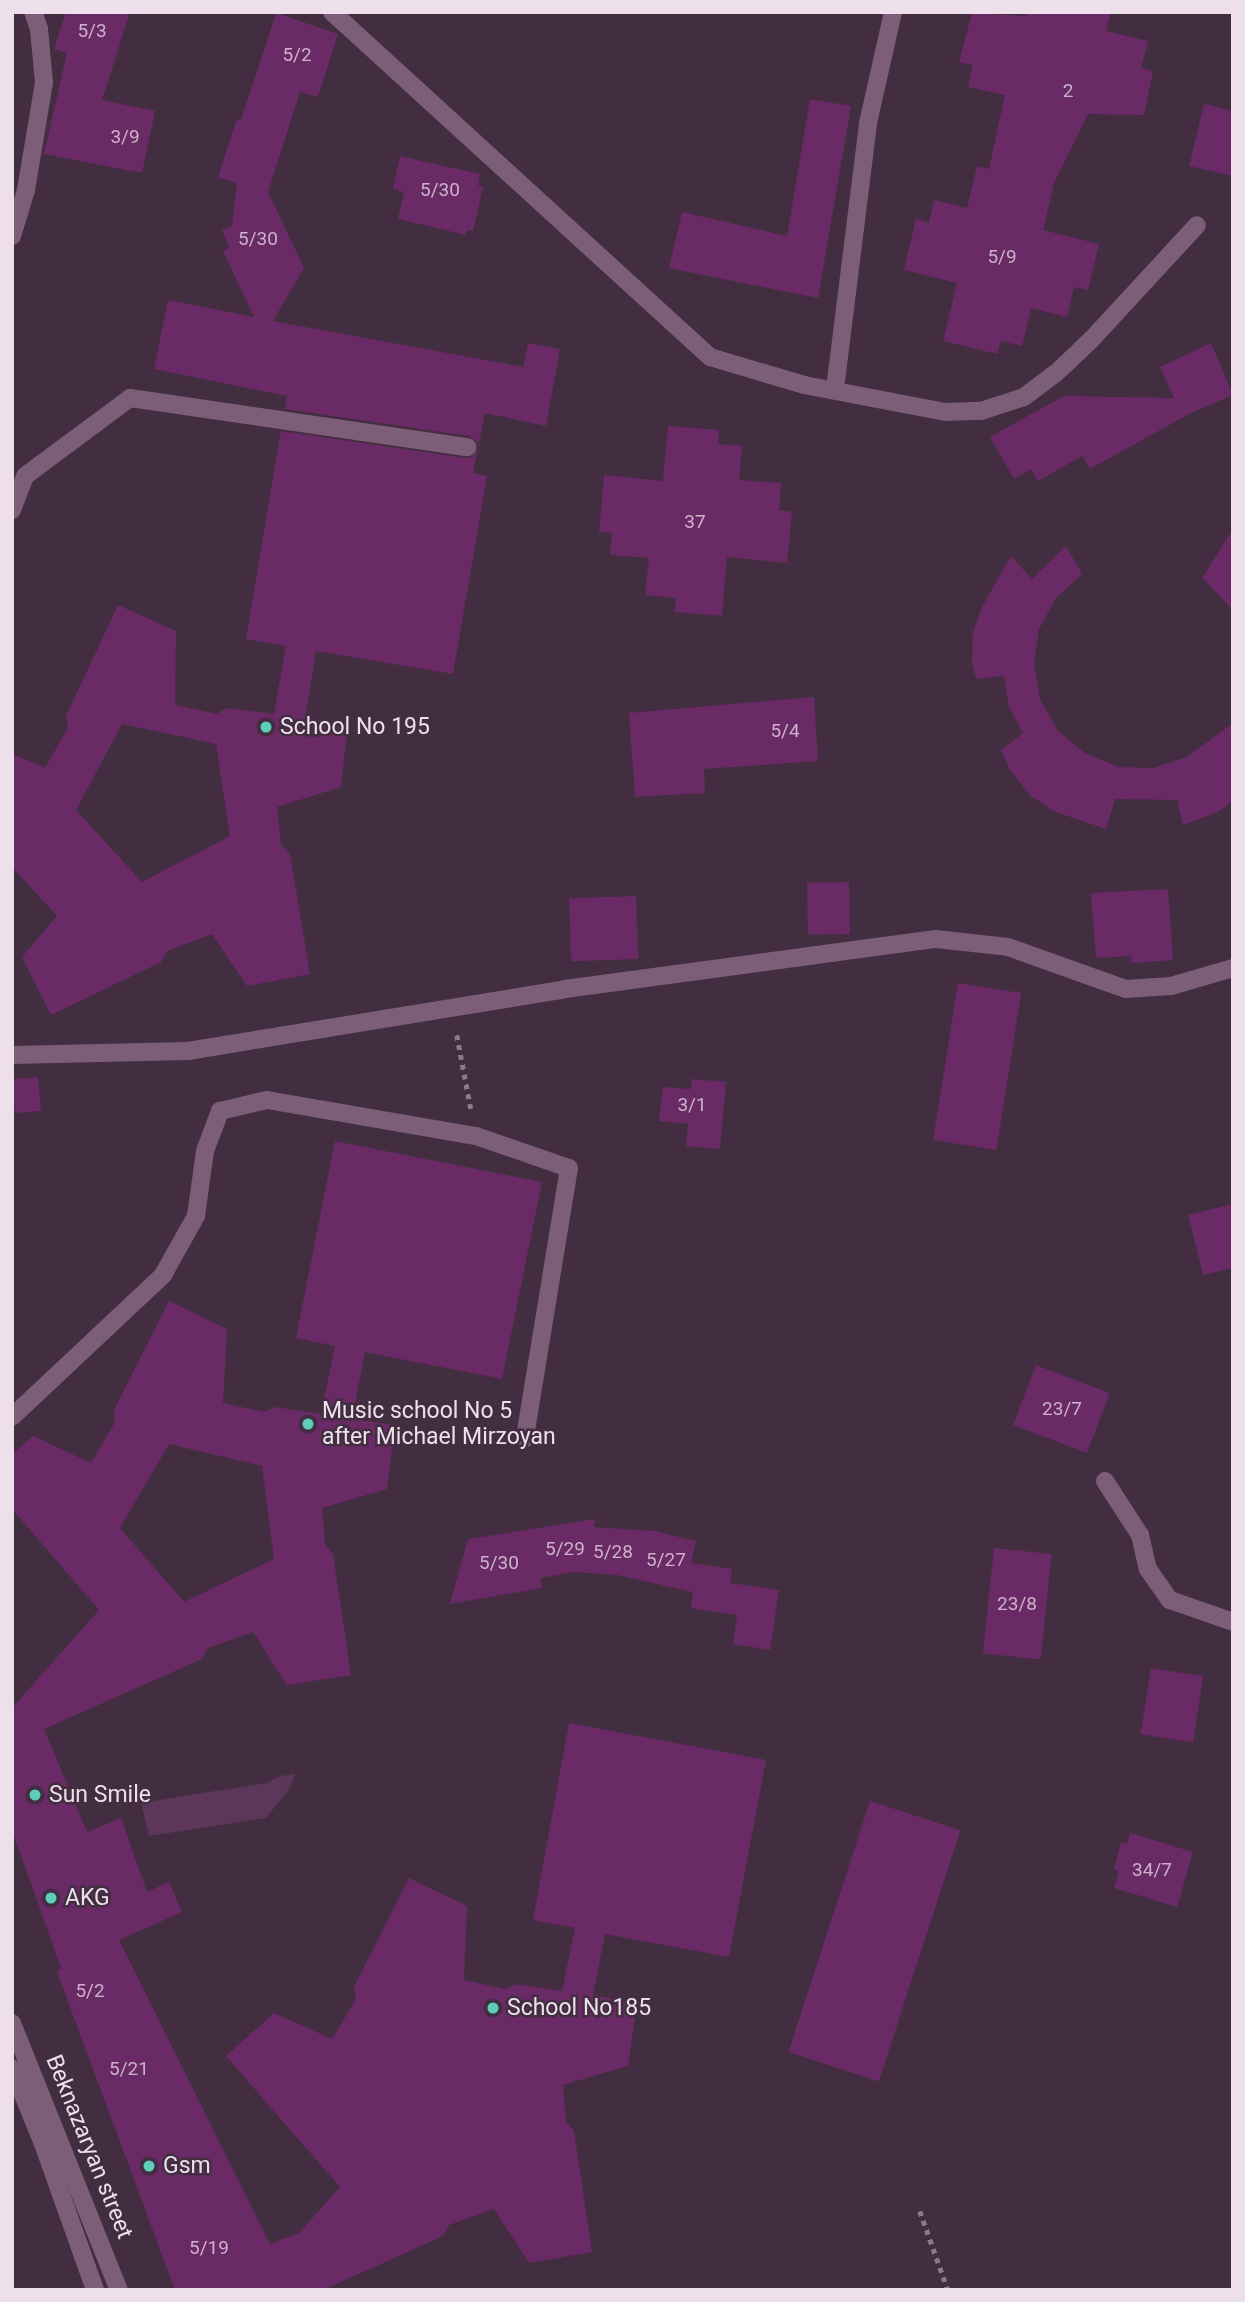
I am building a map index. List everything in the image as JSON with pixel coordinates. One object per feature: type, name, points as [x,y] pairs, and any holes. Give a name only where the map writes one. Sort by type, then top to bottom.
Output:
[{"type":"street","points":[[12,236],[26,190],[44,83],[39,29],[33,12]]},
{"type":"street","points":[[332,12],[710,357],[804,385],[945,412],[981,411],[1024,397],[1055,374],[1091,340],[1196,225]]},
{"type":"street","points":[[835,389],[868,123],[893,12]]},
{"type":"street","points":[[12,509],[25,476],[130,398],[467,447]]},
{"type":"street","points":[[12,1055],[188,1051],[452,1010],[565,989],[936,939],[1008,947],[1126,989],[1171,986],[1233,968]]},
{"type":"street","points":[[12,1417],[163,1275],[195,1216],[205,1151],[220,1111],[267,1100],[476,1136],[569,1168],[525,1438]]},
{"type":"street","points":[[1105,1481],[1140,1535],[1148,1569],[1170,1600],[1233,1622]]},
{"type":"street","name":"Beknazaryan street","points":[[12,2023],[119,2290]]},
{"type":"street","name":"Beknazaryan street","points":[[12,2068],[42,2141],[95,2290]]},
{"type":"path","points":[[452,1010],[476,1136]]},
{"type":"path","points":[[920,2211],[948,2290]]},
{"type":"shaded area","points":[[295,1774],[290,1788],[266,1818],[149,1836],[141,1803],[266,1783],[281,1776]]},
{"type":"building","points":[[66,12],[130,12],[102,100],[155,111],[142,173],[44,154],[67,53],[54,49]]},
{"type":"building","points":[[1028,12],[1111,12],[1106,31],[1148,41],[1141,68],[1153,71],[1144,115],[1088,114],[1054,183],[1043,230],[1099,244],[1088,290],[1074,287],[1067,317],[1031,308],[1022,346],[1001,341],[997,354],[943,341],[957,283],[904,270],[916,219],[929,223],[934,200],[967,208],[977,166],[989,169],[1005,95],[968,87],[973,65],[959,62],[972,13],[1026,16]]},
{"type":"building","points":[[276,13],[338,34],[318,97],[300,92],[268,192],[304,268],[273,321],[523,367],[528,343],[560,349],[546,426],[485,413],[478,448],[477,442],[469,436],[285,409],[287,396],[154,369],[168,300],[254,317],[223,251],[230,248],[222,230],[232,226],[237,183],[218,177],[237,119],[241,120]]},
{"type":"building","points":[[810,99],[851,106],[818,298],[669,268],[682,212],[787,236]]},
{"type":"building","points":[[1204,104],[1233,111],[1233,176],[1189,166]]},
{"type":"building","points":[[400,156],[480,174],[478,185],[483,187],[473,231],[467,230],[466,235],[398,219],[404,192],[393,189]]},
{"type":"building","points":[[1211,343],[1233,395],[1191,413],[1090,469],[1082,456],[1038,481],[1031,469],[1014,479],[990,437],[1064,396],[1174,398],[1160,367]]},
{"type":"building","points":[[668,426],[719,430],[718,444],[742,446],[739,480],[781,483],[779,510],[792,512],[787,563],[727,557],[722,616],[675,612],[676,598],[645,595],[649,558],[610,555],[612,533],[599,532],[604,475],[663,481]]},
{"type":"building","name":"School No 195","points":[[281,431],[472,457],[478,449],[473,473],[487,476],[453,674],[316,651],[305,718],[348,723],[341,787],[277,807],[281,845],[290,854],[310,974],[247,986],[212,934],[167,951],[161,962],[51,1015],[22,957],[57,916],[12,867],[12,754],[45,768],[68,728],[66,716],[118,605],[176,631],[175,705],[216,714],[227,708],[274,714],[286,646],[246,639]],"holes":[[[122,724],[216,744],[230,836],[142,882],[76,810]]]},
{"type":"building","points":[[1233,529],[1233,610],[1202,578]]},
{"type":"building","points":[[1066,546],[1082,574],[1056,598],[1039,629],[1034,664],[1040,699],[1058,731],[1085,753],[1118,767],[1153,768],[1187,757],[1233,723],[1233,801],[1218,812],[1183,825],[1177,800],[1115,799],[1106,829],[1056,812],[1031,796],[1010,770],[1001,750],[1023,733],[1009,707],[1004,676],[976,679],[972,663],[973,633],[982,607],[1011,556],[1032,579]]},
{"type":"building","points":[[814,697],[818,761],[704,769],[705,793],[635,797],[629,713]]},
{"type":"building","points":[[849,882],[850,934],[808,935],[807,883]]},
{"type":"building","points":[[1168,889],[1173,960],[1132,963],[1131,956],[1096,958],[1091,893]]},
{"type":"building","points":[[636,896],[638,959],[571,961],[569,898]]},
{"type":"building","points":[[958,983],[1021,993],[996,1150],[933,1140]]},
{"type":"building","points":[[38,1077],[41,1111],[15,1113],[12,1079]]},
{"type":"building","points":[[692,1079],[726,1082],[720,1149],[686,1146],[688,1124],[659,1121],[663,1087],[691,1089]]},
{"type":"building","points":[[335,1141],[542,1182],[502,1379],[365,1352],[352,1419],[395,1425],[387,1489],[322,1508],[325,1545],[333,1554],[351,1675],[287,1685],[253,1632],[208,1648],[202,1659],[44,1729],[87,1832],[121,1818],[147,1892],[169,1882],[182,1912],[119,1940],[270,2244],[299,2233],[340,2187],[226,2056],[274,2013],[332,2039],[356,1999],[354,1987],[409,1878],[467,1906],[464,1980],[505,1989],[516,1984],[562,1991],[575,1928],[533,1920],[569,1723],[766,1760],[729,1957],[605,1934],[593,1995],[637,2003],[628,2066],[563,2085],[566,2122],[574,2131],[592,2252],[529,2263],[494,2209],[449,2225],[443,2236],[323,2290],[175,2290],[57,1972],[61,1968],[12,1830],[12,1708],[99,1610],[12,1509],[12,1455],[33,1436],[91,1463],[115,1422],[114,1410],[169,1301],[227,1329],[223,1403],[264,1412],[275,1407],[321,1414],[335,1346],[296,1338]],"holes":[[[169,1444],[262,1466],[274,1559],[184,1602],[120,1528]]]},
{"type":"building","points":[[1233,1204],[1233,1268],[1203,1275],[1188,1215]]},
{"type":"building","points":[[1036,1365],[1110,1393],[1087,1453],[1013,1425]]},
{"type":"building","points":[[595,1519],[594,1527],[654,1531],[696,1541],[691,1563],[732,1569],[730,1583],[779,1590],[770,1650],[733,1644],[737,1615],[691,1608],[693,1592],[617,1575],[574,1572],[540,1578],[542,1588],[450,1604],[468,1539]]},
{"type":"building","points":[[994,1548],[1052,1554],[1041,1659],[983,1653]]},
{"type":"building","points":[[1151,1668],[1203,1676],[1193,1742],[1141,1734]]},
{"type":"building","points":[[870,1801],[960,1830],[879,2081],[788,2052]]},
{"type":"building","points":[[1130,1833],[1193,1852],[1177,1907],[1114,1888],[1119,1871],[1114,1869],[1121,1842],[1127,1844]]},
{"type":"place","name":"School No 195","points":[[266,727]]},
{"type":"place","name":"Music school No 5 after Michael Mirzoyan","points":[[308,1424]]},
{"type":"place","name":"Sun Smile","points":[[35,1795]]},
{"type":"place","name":"AKG","points":[[51,1898]]},
{"type":"place","name":"School No185","points":[[493,2008]]},
{"type":"place","name":"Gsm","points":[[149,2166]]}]
